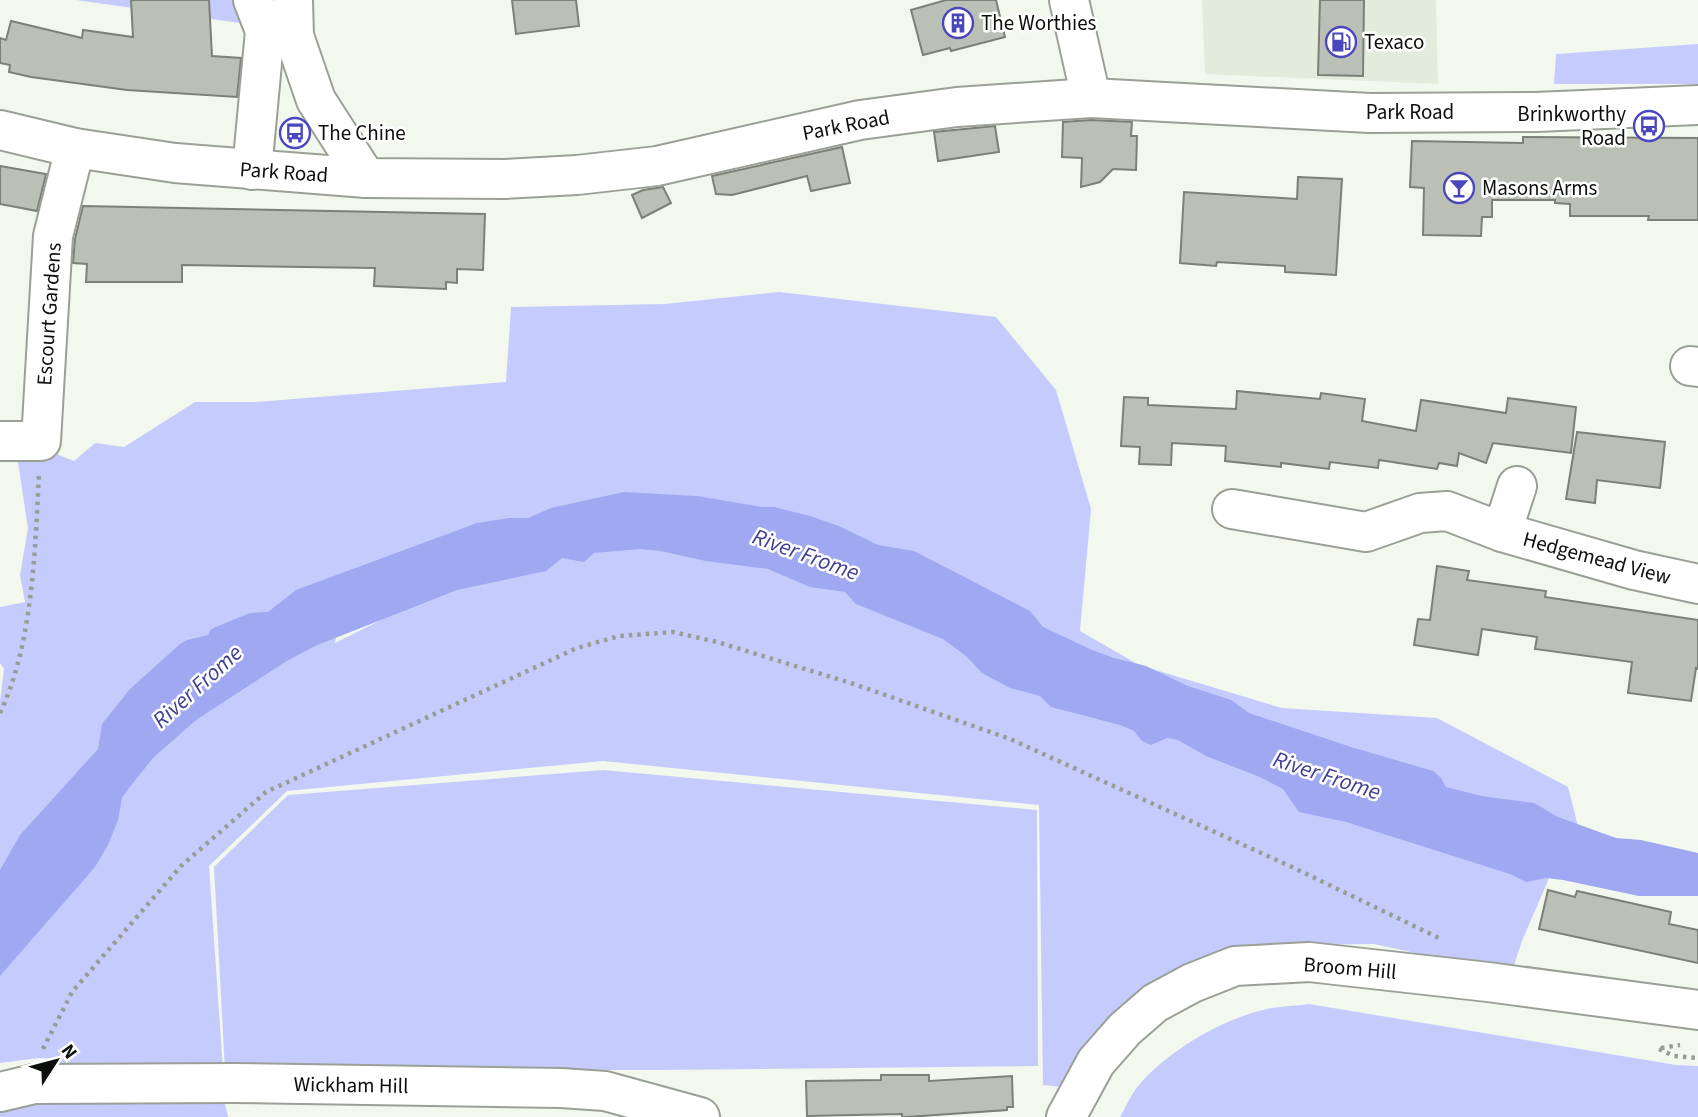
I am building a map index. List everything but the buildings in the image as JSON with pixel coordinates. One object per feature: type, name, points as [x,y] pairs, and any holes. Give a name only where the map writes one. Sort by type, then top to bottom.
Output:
[{"type":"street","points":[[252,170],[265,31],[253,0]]},
{"type":"street","points":[[293,0],[294,36],[316,100],[366,178]]},
{"type":"street","points":[[1069,0],[1091,98]]},
{"type":"street","name":"Park Road","points":[[0,130],[75,148],[175,163],[366,178],[505,179],[577,175],[657,166],[860,120],[957,107],[1091,98],[1370,113],[1536,113],[1698,105]]},
{"type":"street","name":"Escourt Gardens","points":[[41,441],[53,236],[75,148]]},
{"type":"street","points":[[0,441],[41,441]]},
{"type":"street","name":"Hedgemead View","points":[[1517,486],[1502,532],[1634,570],[1698,584]]},
{"type":"street","points":[[1232,509],[1366,532],[1420,513],[1447,511],[1502,532]]},
{"type":"street","name":"Broom Hill","points":[[1061,1115],[1096,1062],[1125,1029],[1155,1003],[1192,983],[1235,966],[1309,962],[1488,982],[1693,1028]]},
{"type":"street","name":"Wickham Hill","points":[[17,1088],[289,1084],[562,1088],[600,1104],[700,1117]]},
{"type":"path","points":[[0,713],[13,686],[33,577],[41,441]]},
{"type":"path","points":[[17,1088],[39,1058],[72,992],[181,866],[266,792],[577,648],[619,636],[673,632],[717,642],[854,684],[1010,739],[1280,861],[1453,945]]},
{"type":"path","points":[[1693,1028],[1676,1045],[1659,1049],[1674,1056],[1698,1058]]},
{"type":"shaded area","points":[[76,0],[281,0],[268,27]]},
{"type":"shaded area","points":[[1202,0],[1436,0],[1438,84],[1205,74]]},
{"type":"shaded area","points":[[1698,44],[1698,84],[1554,84],[1556,54]]},
{"type":"shaded area","points":[[779,292],[996,317],[1056,390],[1091,509],[1080,631],[1139,665],[1282,708],[1437,718],[1568,787],[1580,834],[1550,876],[1511,974],[1374,944],[1292,945],[1226,953],[1060,1087],[1043,1085],[1039,805],[603,761],[287,791],[209,866],[223,1070],[217,1071],[228,1117],[0,1117],[0,1106],[55,1099],[54,1059],[39,1058],[0,1063],[0,701],[4,669],[0,663],[0,607],[25,602],[20,575],[28,528],[17,456],[46,450],[74,461],[95,443],[124,447],[195,402],[256,402],[506,382],[511,307],[665,304]],"holes":[[[342,607],[385,618],[335,643]]]},
{"type":"shaded area","points":[[603,770],[1037,810],[1038,1066],[659,1070],[225,1070],[214,867],[288,795]]},
{"type":"shaded area","points":[[1309,1004],[1676,1065],[1698,1066],[1698,1117],[1120,1117],[1136,1089],[1151,1072],[1197,1038],[1250,1014],[1272,1008]]},
{"type":"water","name":"River Frome","points":[[624,492],[697,496],[774,507],[839,526],[878,545],[914,551],[1030,611],[1043,627],[1092,650],[1146,666],[1188,686],[1231,700],[1249,713],[1433,771],[1446,787],[1481,796],[1534,803],[1558,817],[1616,838],[1641,840],[1698,853],[1698,896],[1639,896],[1546,878],[1526,882],[1510,874],[1346,822],[1299,812],[1283,789],[1260,777],[1206,756],[1178,740],[1167,738],[1151,745],[1142,741],[1134,731],[1120,725],[1051,707],[1040,696],[1010,688],[982,673],[966,656],[943,639],[856,604],[845,592],[810,587],[768,569],[640,549],[594,553],[584,562],[562,558],[546,571],[457,590],[315,646],[285,662],[196,720],[153,758],[129,788],[122,798],[118,820],[108,845],[95,867],[0,976],[0,870],[20,835],[98,749],[102,724],[130,689],[180,644],[208,635],[211,629],[250,613],[268,612],[296,590],[477,523],[528,518],[551,508]]},
{"type":"place","name":"The Worthies","points":[[958,23]]},
{"type":"place","name":"Texaco","points":[[1341,42]]},
{"type":"place","name":"Brinkworthy Road","points":[[1649,126]]},
{"type":"place","name":"The Chine","points":[[295,133]]},
{"type":"place","name":"Masons Arms","points":[[1459,188]]}]
